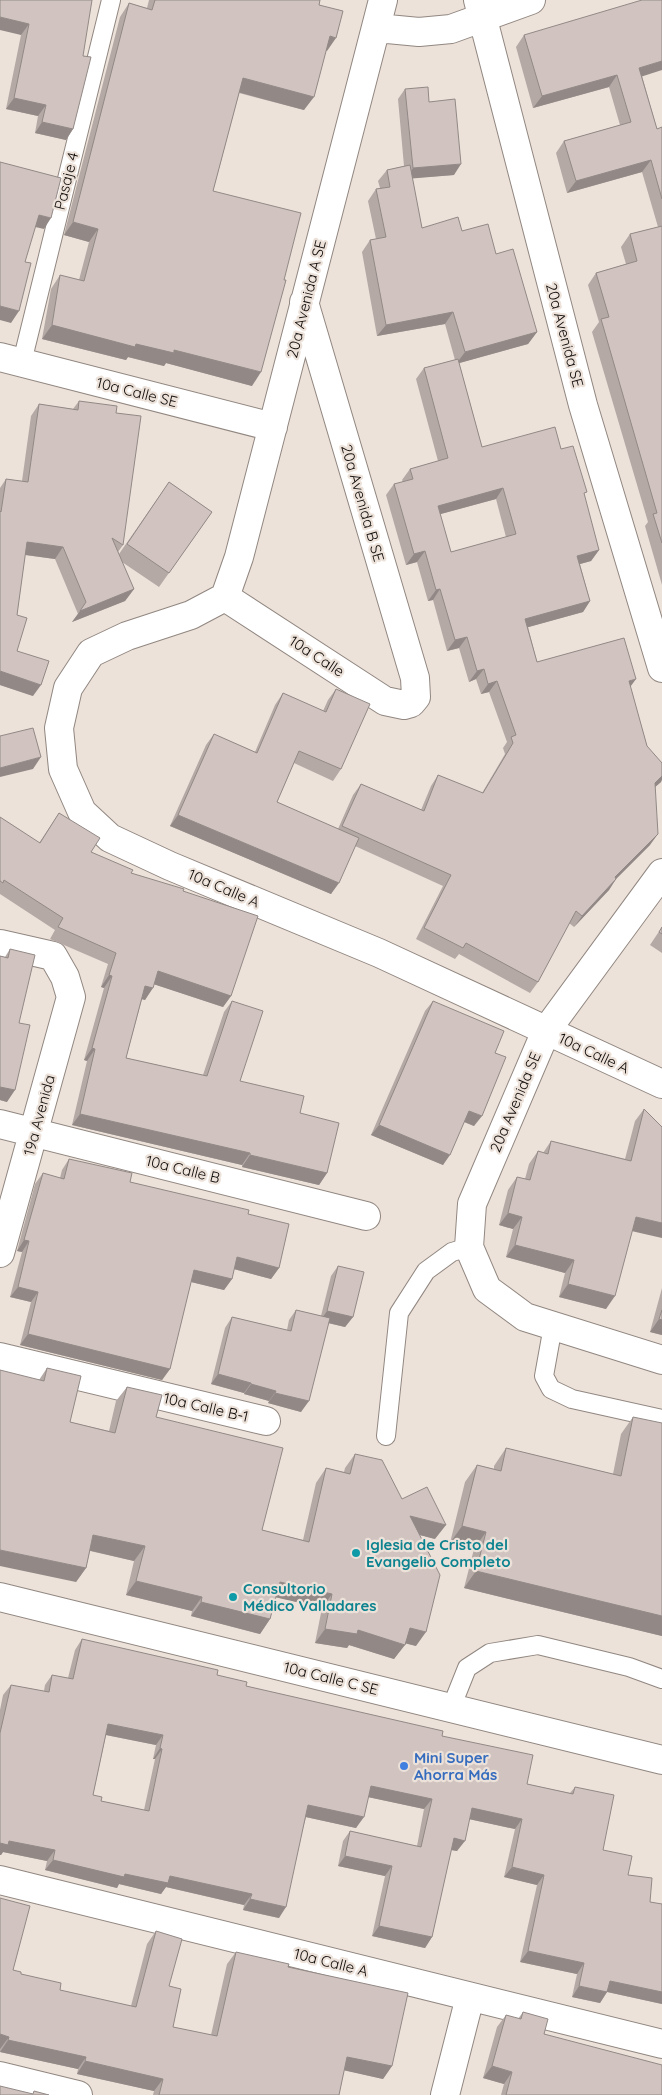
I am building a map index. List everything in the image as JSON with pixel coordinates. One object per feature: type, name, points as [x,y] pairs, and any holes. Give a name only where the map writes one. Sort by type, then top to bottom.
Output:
[{"type":"street","name":"20a Avenida A SE","points":[[225,597],[239,557],[383,0]]},
{"type":"street","points":[[376,28],[419,32],[451,29],[480,9],[531,0]]},
{"type":"street","name":"20a Avenida SE","points":[[480,9],[583,405],[662,668]]},
{"type":"street","name":"20a Avenida B SE","points":[[304,302],[415,678],[416,697],[412,703]]},
{"type":"street","name":"10a Calle SE","points":[[11,360],[273,427]]},
{"type":"street","name":"10a Calle","points":[[225,597],[385,701],[404,705],[412,703]]},
{"type":"street","name":"10a Calle A","points":[[225,597],[191,615],[127,636],[91,653],[68,688],[59,728],[63,769],[82,812],[110,838],[170,866],[379,953],[662,1084]]},
{"type":"street","name":"20a Avenida SE","points":[[469,1248],[472,1204],[546,1031],[662,873]]},
{"type":"street","name":"19a Avenida","points":[[0,944],[52,956],[66,976],[71,997],[0,1253]]},
{"type":"street","name":"10a Calle B","points":[[0,1124],[366,1216]]},
{"type":"street","points":[[469,1248],[487,1289],[525,1317],[662,1360]]},
{"type":"street","name":"10a Calle B-1","points":[[0,1358],[266,1421]]},
{"type":"street","name":"10a Calle C SE","points":[[0,1597],[662,1760]]},
{"type":"street","name":"10a Calle A","points":[[0,1880],[662,2044]]},
{"type":"street","points":[[445,2095],[470,1997]]},
{"type":"street","points":[[0,2076],[78,2095]]},
{"type":"lane","name":"Pasaje 4","points":[[11,360],[111,0]]},
{"type":"lane","points":[[386,1436],[399,1313],[426,1271],[452,1252],[469,1248]]},
{"type":"lane","points":[[554,1326],[544,1376],[551,1390],[572,1399],[662,1419]]},
{"type":"lane","points":[[451,1708],[467,1668],[490,1654],[538,1645],[629,1667],[662,1680]]},
{"type":"building","points":[[0,0],[92,0],[83,56],[91,57],[73,129],[42,122],[46,105],[14,98],[29,24],[0,17]]},
{"type":"building","points":[[155,0],[320,0],[319,5],[343,11],[336,38],[330,36],[314,97],[243,78],[213,191],[301,213],[284,280],[286,280],[261,372],[174,350],[174,353],[136,344],[135,347],[52,325],[60,275],[84,281],[98,229],[73,222],[129,3],[152,10]]},
{"type":"building","points":[[642,0],[662,0],[662,61],[639,68],[657,129],[662,127],[662,199],[651,160],[576,181],[564,141],[631,122],[617,75],[542,96],[524,35]]},
{"type":"building","points":[[428,87],[429,102],[455,99],[461,164],[413,168],[405,89]]},
{"type":"building","points":[[0,162],[61,178],[51,218],[39,215],[25,262],[31,263],[19,311],[0,306]]},
{"type":"building","points":[[410,165],[422,228],[458,217],[462,231],[488,224],[496,254],[513,249],[537,332],[465,352],[453,312],[386,325],[370,240],[386,237],[376,189],[390,187],[387,170]]},
{"type":"building","points":[[662,226],[662,543],[653,514],[657,513],[601,319],[609,317],[596,273],[637,261],[630,234]]},
{"type":"building","points":[[458,359],[482,447],[555,427],[561,449],[573,446],[587,492],[584,493],[599,550],[577,556],[590,601],[525,619],[537,662],[624,638],[636,679],[629,681],[647,746],[662,763],[662,776],[655,783],[658,834],[615,877],[616,879],[582,916],[576,911],[538,982],[466,943],[463,948],[424,928],[451,875],[342,826],[361,784],[424,811],[438,775],[483,793],[513,743],[511,737],[516,735],[497,681],[488,684],[484,669],[477,671],[467,637],[455,640],[440,589],[436,590],[425,551],[414,554],[394,484],[413,479],[410,469],[448,458],[424,368]],"holes":[[[503,488],[516,534],[451,552],[438,506]]]},
{"type":"building","points":[[79,401],[117,406],[116,413],[141,416],[123,545],[112,538],[134,589],[80,611],[86,602],[63,547],[27,542],[17,615],[27,618],[17,651],[49,661],[41,685],[0,671],[0,511],[6,479],[28,482],[39,404],[78,410]]},
{"type":"building","points":[[169,482],[212,512],[169,573],[127,544]]},
{"type":"building","points":[[336,689],[370,704],[341,769],[299,751],[277,802],[359,838],[339,883],[178,815],[214,734],[257,753],[283,693],[326,712]]},
{"type":"building","points":[[33,728],[41,757],[0,768],[0,736]]},
{"type":"building","points":[[59,813],[100,838],[91,852],[133,870],[131,873],[184,889],[183,891],[258,916],[231,996],[158,971],[153,988],[145,986],[126,1058],[207,1076],[232,1001],[263,1011],[240,1081],[304,1096],[300,1113],[339,1123],[327,1173],[250,1155],[250,1153],[80,1114],[95,1049],[92,1048],[112,976],[109,975],[116,953],[58,927],[63,918],[4,880],[3,883],[0,881],[0,817],[40,843]]},
{"type":"building","points":[[10,949],[35,955],[19,1023],[30,1025],[15,1090],[0,1087],[0,956],[8,958]]},
{"type":"building","points":[[433,1001],[504,1031],[495,1053],[506,1057],[482,1116],[469,1111],[450,1155],[379,1125]]},
{"type":"building","points":[[644,1109],[662,1127],[662,1223],[636,1217],[615,1296],[568,1284],[574,1260],[515,1245],[522,1217],[508,1213],[517,1177],[530,1180],[538,1151],[548,1154],[551,1141],[631,1161]]},
{"type":"building","points":[[69,1159],[132,1173],[130,1182],[249,1210],[248,1214],[289,1224],[279,1268],[237,1257],[232,1279],[194,1270],[170,1369],[28,1334],[38,1292],[18,1287],[29,1241],[24,1240],[43,1173],[64,1179]]},
{"type":"building","points":[[338,1266],[364,1272],[353,1317],[327,1311]]},
{"type":"building","points":[[296,1310],[330,1318],[309,1401],[275,1393],[276,1391],[218,1374],[232,1317],[291,1331]]},
{"type":"building","points":[[47,1368],[81,1376],[70,1422],[115,1433],[127,1387],[162,1395],[156,1417],[283,1448],[262,1530],[309,1542],[326,1468],[350,1474],[355,1454],[382,1460],[402,1499],[427,1487],[446,1525],[410,1516],[440,1575],[426,1632],[410,1628],[405,1645],[358,1630],[357,1634],[325,1629],[332,1594],[280,1582],[270,1619],[201,1602],[202,1597],[136,1581],[145,1546],[93,1535],[86,1568],[0,1550],[0,1370],[44,1381]]},
{"type":"building","points":[[633,1417],[662,1423],[662,1616],[476,1571],[486,1532],[462,1526],[477,1465],[501,1471],[506,1448],[621,1476]]},
{"type":"building","points":[[82,1639],[218,1670],[217,1675],[247,1682],[246,1686],[443,1731],[442,1736],[533,1755],[527,1784],[573,1794],[575,1787],[614,1795],[603,1850],[632,1856],[628,1875],[652,1878],[650,1902],[662,1904],[662,1992],[610,1981],[607,1992],[579,1986],[584,1963],[528,1951],[544,1875],[512,1867],[522,1819],[472,1808],[465,1841],[454,1838],[432,1937],[379,1926],[392,1866],[345,1856],[350,1831],[421,1847],[432,1799],[371,1786],[364,1817],[308,1805],[286,1907],[250,1899],[252,1894],[170,1876],[168,1883],[125,1874],[124,1877],[53,1860],[55,1850],[9,1841],[8,1845],[0,1843],[0,1733],[11,1685],[49,1692],[52,1675],[73,1679]],"holes":[[[108,1724],[163,1735],[160,1748],[162,1749],[149,1811],[101,1801],[102,1797],[93,1795]]]},
{"type":"building","points":[[0,1898],[30,1906],[13,1970],[21,1972],[21,1974],[61,1983],[60,1990],[136,2007],[156,1931],[182,1939],[169,1986],[181,1989],[173,2027],[217,2036],[236,1952],[289,1964],[288,1967],[408,1993],[392,2066],[347,2057],[339,2095],[159,2095],[163,2079],[85,2061],[86,2057],[8,2040],[9,2037],[0,2034]]},
{"type":"building","points":[[523,2012],[548,2019],[544,2034],[662,2065],[662,2095],[506,2095],[512,2072],[492,2066],[506,2015],[521,2019]]},
{"type":"building","points":[[0,2086],[33,2094],[34,2091],[49,2095],[0,2095]]},
{"type":"place","name":"Iglesia de Cristo del Evangelio Completo","points":[[356,1553]]},
{"type":"place","name":"Consultorio Médico Valladares","points":[[233,1597]]},
{"type":"place","name":"Mini Super Ahorra Más","points":[[404,1766]]}]
